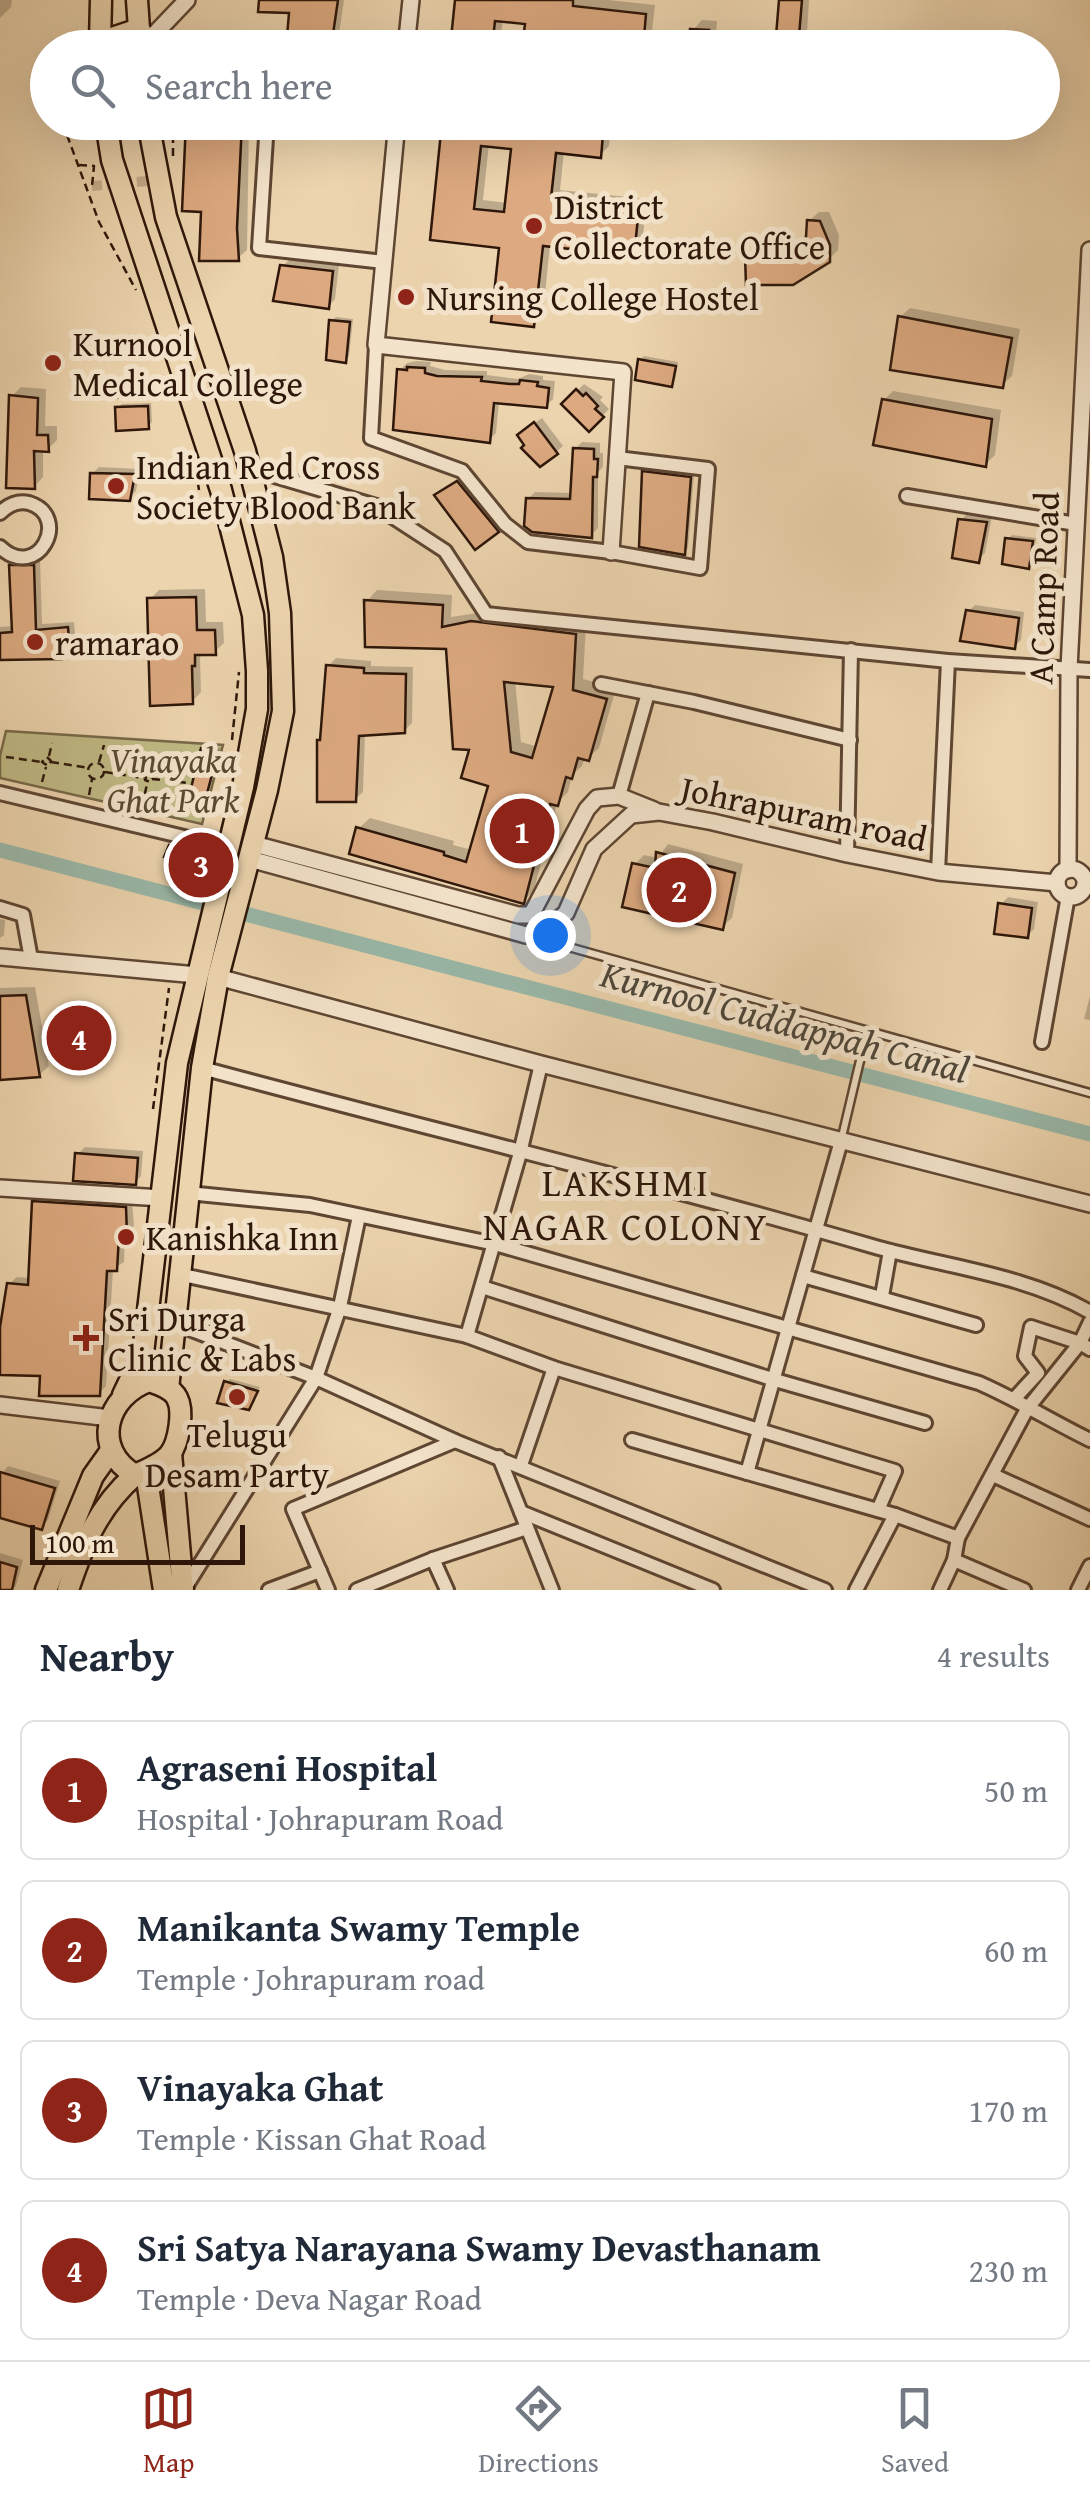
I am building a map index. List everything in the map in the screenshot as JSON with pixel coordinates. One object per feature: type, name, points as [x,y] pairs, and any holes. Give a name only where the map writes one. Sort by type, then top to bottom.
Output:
[{"type":"main road","points":[[100,30],[102,0]]},
{"type":"main road","points":[[137,0],[144,30]]},
{"type":"main road","points":[[110,140],[157,301],[221,490],[253,615],[256,709],[208,976],[168,1388]]},
{"type":"main road","points":[[46,1590],[93,1476],[110,1452],[110,1418],[143,1353],[178,1063],[250,858],[283,711],[280,613],[272,557],[250,468],[166,217],[151,140]]},
{"type":"main road","points":[[124,1395],[149,1380],[168,1388],[177,1398],[180,1426],[171,1453],[183,1590]]},
{"type":"main road","points":[[110,1452],[122,1467],[144,1471]]},
{"type":"main road","points":[[68,1590],[86,1536],[110,1497],[171,1453]]},
{"type":"main road","points":[[144,1471],[164,1590]]},
{"type":"street","points":[[156,30],[187,0]]},
{"type":"street","points":[[408,30],[411,0]]},
{"type":"street","points":[[266,140],[259,248],[384,262]]},
{"type":"street","points":[[395,140],[371,438],[462,471],[506,524],[528,542],[700,568],[708,469],[617,458]]},
{"type":"street","name":"A Camp Road","points":[[1062,876],[1090,250]]},
{"type":"street","points":[[376,345],[622,372],[611,552]]},
{"type":"street","points":[[250,468],[376,506],[445,552],[486,614],[948,661],[1090,670]]},
{"type":"street","points":[[907,496],[1076,524]]},
{"type":"street","points":[[0,513],[14,504],[32,504],[46,516],[49,534],[41,550],[26,557],[9,554],[0,546]]},
{"type":"street","points":[[848,854],[851,650]]},
{"type":"street","points":[[938,872],[948,661]]},
{"type":"street","points":[[601,684],[850,740]]},
{"type":"street","points":[[250,858],[531,915],[587,809],[598,798],[619,796],[648,693]]},
{"type":"street","points":[[0,793],[228,855]]},
{"type":"street","name":"Johrapuram road","points":[[619,796],[659,812],[938,872],[1062,876]]},
{"type":"street","name":"Johrapuram road","points":[[526,935],[546,929],[566,913],[594,848],[631,815],[659,812]]},
{"type":"street","points":[[250,858],[526,935]]},
{"type":"street","points":[[1042,1042],[1085,884],[1076,870],[1062,876],[1060,892],[1080,894]]},
{"type":"street","points":[[0,908],[23,915],[31,959]]},
{"type":"street","points":[[0,956],[208,976],[1090,1204]]},
{"type":"street","points":[[467,1336],[520,1154],[540,1064]]},
{"type":"street","points":[[202,1068],[1028,1286],[1063,1296],[1090,1312]]},
{"type":"street","points":[[747,1473],[841,1142]]},
{"type":"street","points":[[0,1200],[0,1188],[162,1198]]},
{"type":"street","points":[[188,1193],[310,1205],[495,1244],[980,1383],[1090,1440]]},
{"type":"street","points":[[183,1590],[316,1378],[340,1307],[359,1216]]},
{"type":"street","points":[[882,1296],[890,1251]]},
{"type":"street","points":[[178,1274],[467,1336],[554,1368],[895,1472],[878,1510]]},
{"type":"street","points":[[803,1276],[976,1325]]},
{"type":"street","points":[[482,1287],[774,1380],[925,1423]]},
{"type":"street","points":[[174,1322],[824,1590]]},
{"type":"street","points":[[940,1590],[954,1560],[958,1538],[1027,1409],[1085,1346],[1090,1322]]},
{"type":"street","points":[[1014,1398],[1038,1373],[1025,1356],[1030,1327],[1085,1346]]},
{"type":"street","points":[[521,1464],[554,1368]]},
{"type":"street","points":[[0,1406],[110,1418]]},
{"type":"street","points":[[632,1440],[895,1515],[958,1538]]},
{"type":"street","points":[[328,1590],[292,1509],[455,1441]]},
{"type":"street","points":[[499,1458],[552,1590]]},
{"type":"street","points":[[993,1474],[1090,1518]]},
{"type":"street","points":[[521,1512],[713,1590]]},
{"type":"street","points":[[856,1590],[895,1515]]},
{"type":"street","points":[[357,1590],[433,1559],[528,1528]]},
{"type":"street","points":[[433,1559],[446,1590]]},
{"type":"street","points":[[954,1560],[1024,1590]]},
{"type":"street","points":[[1078,1590],[1090,1566]]},
{"type":"street","points":[[269,1590],[320,1571]]},
{"type":"lane","points":[[114,394],[187,383]]},
{"type":"lane","points":[[526,935],[1090,1093]]},
{"type":"lane","points":[[841,1142],[868,1030]]},
{"type":"path","points":[[69,140],[99,222],[142,301]]},
{"type":"path","points":[[78,164],[94,166],[92,186]]},
{"type":"path","points":[[196,473],[199,490]]},
{"type":"path","points":[[232,740],[240,657]]},
{"type":"path","points":[[42,782],[52,743]]},
{"type":"path","points":[[104,745],[99,764],[104,772]]},
{"type":"path","points":[[142,807],[154,752]]},
{"type":"path","points":[[6,757],[89,768],[99,764]]},
{"type":"path","points":[[89,768],[93,777],[89,795]]},
{"type":"path","points":[[104,772],[189,783]]},
{"type":"path","points":[[93,777],[104,772]]},
{"type":"green space","name":"Vinayaka Ghat Park","points":[[6,731],[223,745],[202,824],[0,778]]},
{"type":"building","points":[[259,0],[338,0],[334,30],[288,30],[289,13],[258,12]]},
{"type":"building","points":[[455,0],[573,0],[573,6],[646,14],[645,30],[524,30],[525,24],[495,21],[494,30],[452,30]]},
{"type":"building","points":[[779,0],[802,0],[800,30],[776,30]]},
{"type":"building","points":[[185,140],[241,140],[239,261],[199,261],[201,212],[182,211]]},
{"type":"building","name":"District Collectorate Office","points":[[440,140],[602,140],[601,158],[556,153],[551,198],[639,208],[634,256],[543,246],[534,327],[491,322],[499,248],[430,240]],"holes":[[[481,146],[511,149],[504,212],[474,209]]]},
{"type":"building","points":[[807,220],[820,221],[830,245],[830,262],[793,285],[746,285],[745,256],[784,257],[806,237]]},
{"type":"building","points":[[280,265],[333,271],[329,309],[273,301]]},
{"type":"building","points":[[898,316],[1012,338],[1003,388],[890,370]]},
{"type":"building","points":[[329,320],[350,322],[346,363],[326,360]]},
{"type":"building","points":[[638,359],[676,366],[672,387],[635,380]]},
{"type":"building","points":[[425,368],[425,373],[437,376],[482,377],[481,381],[510,384],[519,384],[520,380],[538,382],[537,386],[549,388],[547,408],[494,403],[490,443],[393,430],[397,369]]},
{"type":"building","points":[[576,389],[583,396],[586,393],[604,417],[589,432],[561,404]]},
{"type":"building","points":[[9,395],[38,398],[37,435],[48,435],[49,452],[34,451],[35,489],[6,488]]},
{"type":"building","points":[[882,399],[992,419],[986,467],[873,445]]},
{"type":"building","points":[[148,406],[149,429],[116,431],[115,407]]},
{"type":"building","points":[[534,422],[558,454],[540,467],[521,448],[524,445],[517,435]]},
{"type":"building","points":[[573,448],[594,449],[594,459],[598,459],[597,477],[593,477],[592,538],[532,532],[524,526],[526,498],[570,499]]},
{"type":"building","points":[[642,471],[691,477],[685,555],[639,547]]},
{"type":"building","name":"Indian Red Cross Society Blood Bank","points":[[90,473],[135,474],[130,501],[89,499]]},
{"type":"building","points":[[457,481],[499,532],[475,550],[434,495]]},
{"type":"building","points":[[958,519],[987,522],[979,563],[952,558]]},
{"type":"building","points":[[1005,538],[1033,541],[1029,569],[1002,564]]},
{"type":"building","points":[[9,565],[34,565],[36,630],[68,627],[70,653],[62,652],[62,659],[0,660],[0,633],[12,632]]},
{"type":"building","points":[[196,597],[197,630],[215,630],[216,655],[195,655],[193,704],[150,706],[147,598]]},
{"type":"building","points":[[364,600],[443,605],[442,627],[471,621],[576,634],[573,690],[607,699],[589,761],[578,758],[572,779],[566,777],[558,806],[550,804],[524,904],[349,854],[356,827],[466,862],[488,786],[461,778],[469,750],[453,749],[446,649],[365,647]],"holes":[[[504,682],[553,687],[532,758],[511,752]]]},
{"type":"building","points":[[966,610],[1019,618],[1015,649],[960,641]]},
{"type":"building","points":[[326,665],[364,668],[364,673],[406,674],[405,733],[359,736],[356,802],[317,802],[317,740]]},
{"type":"building","points":[[201,748],[218,752],[205,801],[188,800]]},
{"type":"building","points":[[169,845],[212,858],[207,879],[196,876],[199,871],[164,857]]},
{"type":"building","points":[[656,852],[735,873],[723,930],[622,907],[632,863],[655,868]]},
{"type":"building","points":[[998,903],[1032,908],[1028,938],[994,934]]},
{"type":"building","points":[[26,995],[40,1077],[0,1080],[0,996]]},
{"type":"building","points":[[75,1153],[138,1158],[136,1185],[73,1181]]},
{"type":"building","points":[[32,1201],[126,1207],[127,1235],[119,1235],[117,1271],[107,1271],[100,1396],[39,1396],[40,1376],[0,1375],[0,1327],[7,1283],[28,1285]]},
{"type":"building","points":[[207,1314],[228,1314],[228,1333],[207,1325]]},
{"type":"building","name":"Telugu Desam Party","points":[[224,1381],[258,1391],[249,1410],[217,1403]]},
{"type":"building","points":[[0,1472],[55,1488],[42,1530],[0,1518]]},
{"type":"building","points":[[0,1562],[17,1567],[12,1590],[0,1590]]},
{"type":"waterway","name":"Kurnool Cuddappah Canal","points":[[0,850],[1090,1134]]},
{"type":"tunnel","points":[[92,186],[170,179]]},
{"type":"place","name":"District Collectorate Office","points":[[534,226]]},
{"type":"place","name":"Nursing College Hostel","points":[[406,297]]},
{"type":"place","name":"Kurnool Medical College","points":[[53,363]]},
{"type":"place","name":"Indian Red Cross Society Blood Bank","points":[[116,486]]},
{"type":"place","name":"ramarao","points":[[35,642]]},
{"type":"place","name":"Agraseni Hospital","points":[[522,831]]},
{"type":"place","name":"Vinayaka Ghat","points":[[201,865]]},
{"type":"place","name":"Manikanta Swamy Temple","points":[[679,890]]},
{"type":"place","name":"Sri Satya Narayana Swamy Devasthanam","points":[[79,1038]]},
{"type":"place","name":"Kanishka Inn","points":[[126,1237]]},
{"type":"place","name":"Sri Durga Clinic & Labs","points":[[86,1338]]},
{"type":"place","name":"Telugu Desam Party","points":[[237,1397]]},
{"type":"district","name":"LAKSHMI NAGAR COLONY","points":[[626,1204]]}]
